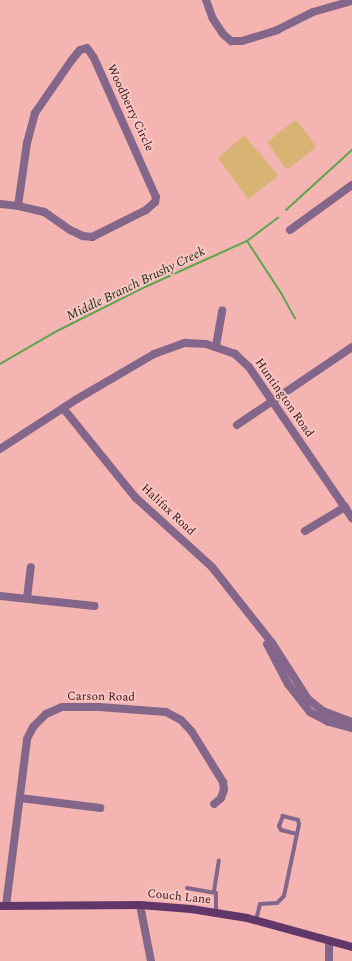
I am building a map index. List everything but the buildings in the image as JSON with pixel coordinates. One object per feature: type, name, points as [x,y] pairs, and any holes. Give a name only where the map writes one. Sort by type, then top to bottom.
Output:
[{"type":"street","points":[[206,0],[213,19],[223,34],[231,40],[242,41],[276,30],[313,12],[352,1]]},
{"type":"street","name":"Woodberry Circle","points":[[0,204],[18,206],[44,212],[70,230],[83,236],[92,237],[128,221],[155,202],[153,187],[94,58],[87,48],[80,50],[31,122],[18,206]]},
{"type":"street","points":[[290,230],[352,185]]},
{"type":"street","points":[[216,346],[222,311]]},
{"type":"street","name":"Huntington Road","points":[[0,449],[128,368],[169,348],[185,343],[216,346],[235,354],[249,367],[352,518]]},
{"type":"street","points":[[237,425],[352,347]]},
{"type":"street","name":"Halifax Road","points":[[63,408],[136,498],[212,567],[259,628],[315,706],[352,722]]},
{"type":"street","points":[[305,531],[345,507]]},
{"type":"street","points":[[27,598],[31,567]]},
{"type":"street","points":[[0,596],[27,598],[66,605],[94,606]]},
{"type":"street","name":"Halifax Road","points":[[259,628],[288,684],[310,712],[329,722],[352,728]]},
{"type":"street","name":"Carson Road","points":[[3,906],[20,798],[27,739],[33,727],[46,714],[62,707],[99,707],[166,712],[181,720],[192,732],[223,782],[224,790],[221,798],[214,804]]},
{"type":"street","points":[[20,798],[100,808]]},
{"type":"street","points":[[140,905],[151,961]]},
{"type":"street","name":"Couch Lane","points":[[3,906],[140,905],[216,912],[256,920],[352,946]]},
{"type":"street","points":[[329,941],[329,961]]},
{"type":"lane","points":[[256,920],[260,904],[277,903],[284,896],[297,834],[298,820],[283,816],[279,826],[281,830],[297,834]]},
{"type":"lane","points":[[216,912],[218,897],[214,891],[219,860]]},
{"type":"lane","points":[[187,888],[214,891]]},
{"type":"shaded area","points":[[294,121],[298,122],[315,145],[315,148],[288,169],[285,168],[267,142]]},
{"type":"shaded area","points":[[244,135],[277,174],[277,177],[248,199],[218,158]]},
{"type":"waterway","name":"Middle Branch Brushy Creek","points":[[286,210],[352,150]]},
{"type":"waterway","name":"Middle Branch Brushy Creek","points":[[0,364],[57,331],[145,287],[247,241],[278,218]]},
{"type":"waterway","points":[[247,241],[281,293],[295,318]]}]
